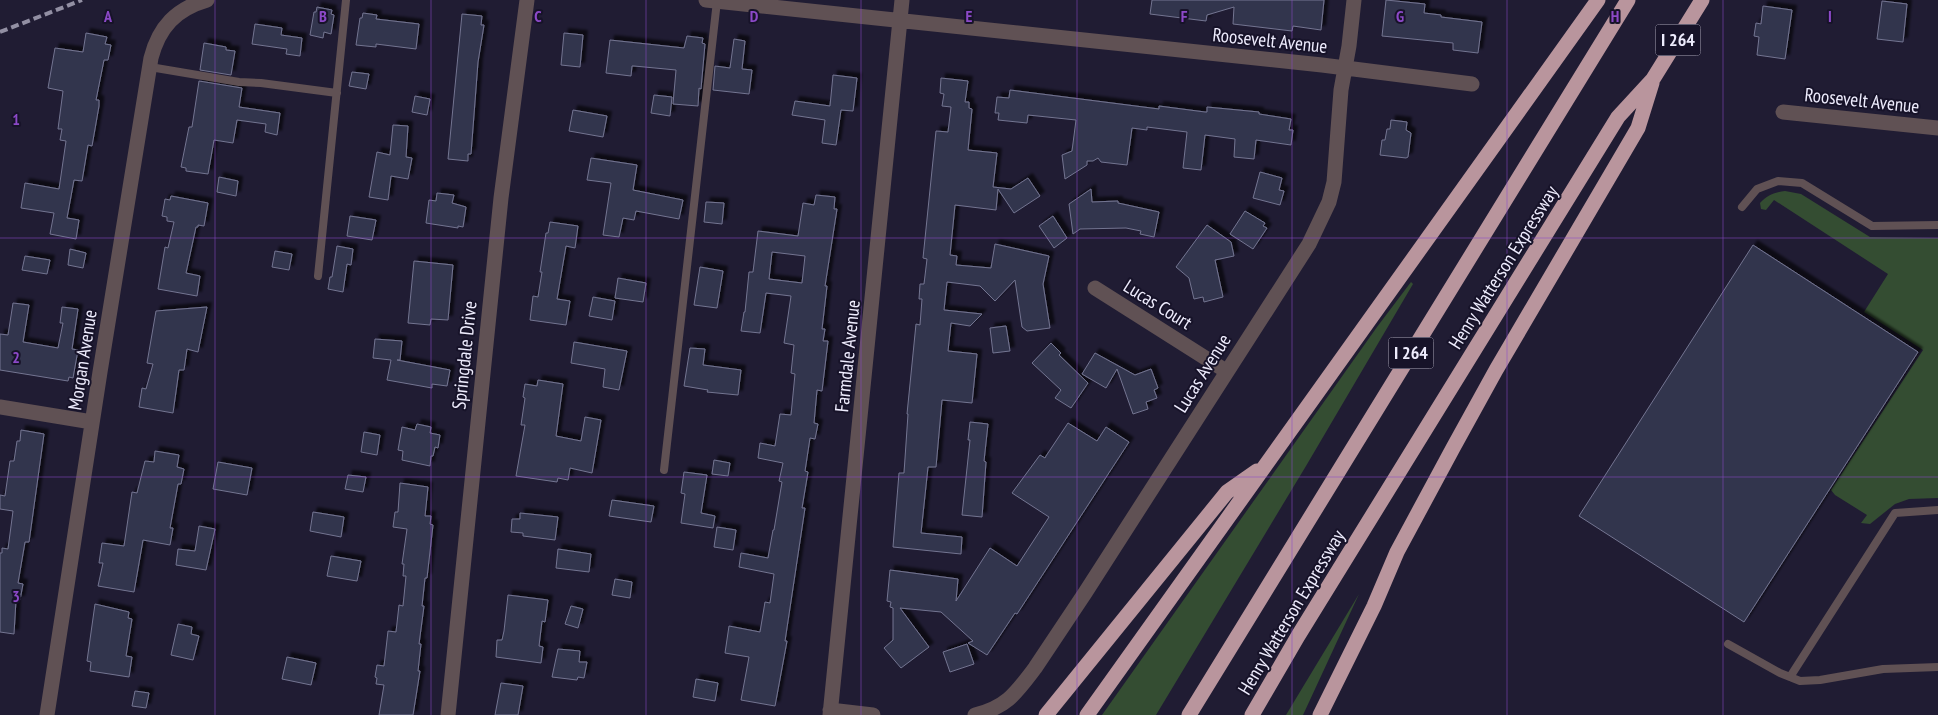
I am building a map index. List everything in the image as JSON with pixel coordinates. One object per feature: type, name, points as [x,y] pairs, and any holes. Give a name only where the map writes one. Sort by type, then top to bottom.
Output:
[{"type":"highway","points":[[1088,715],[1598,0]]},
{"type":"highway","name":"Henry Watterson Expressway","points":[[1189,715],[1628,0]]},
{"type":"highway","name":"Henry Watterson Expressway","points":[[1252,715],[1298,636],[1618,117],[1653,79],[1702,0]]},
{"type":"highway","points":[[1320,715],[1374,606],[1397,552],[1453,448],[1638,128],[1653,79]]},
{"type":"highway","points":[[1046,715],[1227,492],[1267,464]]},
{"type":"street","name":"Morgan Avenue","points":[[47,715],[92,422],[155,44],[161,31],[173,18],[183,10],[207,0]]},
{"type":"street","name":"Springdale Drive","points":[[448,715],[500,208],[527,0]]},
{"type":"street","name":"Roosevelt Avenue","points":[[712,0],[1345,68],[1472,84]]},
{"type":"street","name":"Farmdale Avenue","points":[[830,712],[902,0]]},
{"type":"street","name":"Lucas Avenue","points":[[976,715],[987,712],[1012,698],[1035,668],[1096,577],[1308,244],[1329,202],[1334,182],[1341,90],[1354,0]]},
{"type":"street","name":"Roosevelt Avenue","points":[[1783,112],[1938,128]]},
{"type":"street","name":"Lucas Court","points":[[1095,288],[1226,371]]},
{"type":"street","points":[[0,408],[92,422]]},
{"type":"street","points":[[830,712],[873,715]]},
{"type":"lane","points":[[318,276],[346,0]]},
{"type":"lane","points":[[664,470],[712,0]]},
{"type":"lane","points":[[150,67],[239,82],[337,93]]},
{"type":"lane","points":[[1742,207],[1757,189],[1778,182],[1802,183],[1872,226],[1938,225]]},
{"type":"lane","points":[[1790,677],[1895,513],[1938,510]]},
{"type":"lane","points":[[1728,644],[1780,673],[1800,681],[1820,680],[1883,668],[1938,667]]},
{"type":"green space","points":[[1785,191],[1801,194],[1870,237],[1938,238],[1938,498],[1909,499],[1895,504],[1870,524],[1861,523],[1867,515],[1835,495],[1831,490],[1923,350],[1864,312],[1888,274],[1774,200],[1766,210],[1761,209],[1760,203],[1765,198]]},
{"type":"green space","points":[[1411,282],[1413,284],[1306,466],[1156,715],[1102,715],[1377,327]]},
{"type":"green space","points":[[1359,594],[1303,715],[1286,715]]},
{"type":"building","points":[[1152,0],[1324,0],[1321,30],[1293,26],[1292,31],[1233,24],[1234,7],[1207,15],[1206,21],[1150,14]]},
{"type":"building","points":[[1386,0],[1425,4],[1424,13],[1482,22],[1478,53],[1453,50],[1453,43],[1382,36]]},
{"type":"building","points":[[1882,1],[1907,4],[1903,42],[1877,39]]},
{"type":"building","points":[[1763,6],[1792,10],[1785,59],[1757,55],[1759,37],[1754,36],[1756,23],[1761,24]]},
{"type":"building","points":[[317,7],[332,10],[331,14],[334,15],[331,34],[324,32],[323,38],[310,35],[314,12],[316,12]]},
{"type":"building","points":[[363,13],[377,15],[376,19],[419,24],[416,49],[376,44],[376,47],[356,45],[360,18],[362,18]]},
{"type":"building","points":[[462,14],[482,16],[481,25],[484,25],[478,62],[471,154],[468,154],[468,161],[448,159]]},
{"type":"building","points":[[255,24],[282,28],[281,35],[302,38],[300,56],[286,54],[287,49],[252,44]]},
{"type":"building","points":[[86,33],[107,37],[105,44],[111,45],[108,60],[104,60],[96,100],[99,100],[99,106],[92,146],[88,145],[82,181],[74,180],[67,218],[79,220],[76,239],[50,234],[54,213],[21,208],[25,183],[59,189],[66,141],[60,140],[62,129],[58,129],[63,91],[48,88],[55,48],[83,52]]},
{"type":"building","points":[[564,33],[583,35],[580,67],[561,65]]},
{"type":"building","points":[[687,36],[703,38],[702,43],[705,44],[698,106],[673,104],[676,70],[632,66],[631,76],[606,73],[610,40],[684,48]]},
{"type":"building","points":[[734,39],[745,41],[742,69],[752,70],[749,94],[713,90],[715,66],[730,68]]},
{"type":"building","points":[[204,43],[226,47],[226,50],[235,51],[231,75],[200,70]]},
{"type":"building","points":[[352,72],[369,74],[366,89],[349,86]]},
{"type":"building","points":[[833,75],[857,78],[853,111],[841,110],[836,145],[822,143],[825,120],[792,115],[795,101],[830,106]]},
{"type":"building","points":[[941,78],[968,81],[965,102],[969,102],[969,108],[972,109],[968,150],[997,153],[993,187],[1011,189],[1028,178],[1040,196],[1014,213],[998,189],[996,210],[955,205],[950,255],[957,256],[956,265],[991,268],[995,244],[1049,256],[1043,284],[1050,328],[1027,331],[1022,327],[1015,280],[995,301],[980,286],[947,282],[944,310],[982,314],[970,326],[951,323],[948,351],[977,354],[972,403],[942,400],[936,467],[928,467],[921,533],[962,537],[961,554],[893,547],[899,473],[904,473],[907,414],[916,324],[920,325],[922,299],[919,299],[920,284],[924,284],[927,259],[923,258],[936,131],[948,132],[951,107],[942,106],[944,94],[940,93]]},
{"type":"building","points":[[199,81],[242,88],[239,107],[280,113],[277,135],[265,132],[266,124],[237,120],[233,143],[214,140],[208,174],[186,171],[186,168],[181,167],[189,127],[192,127]]},
{"type":"building","points":[[1010,90],[1159,109],[1159,106],[1207,112],[1207,107],[1259,112],[1259,114],[1291,119],[1289,130],[1293,130],[1291,145],[1256,140],[1254,159],[1234,157],[1235,139],[1205,135],[1201,170],[1183,168],[1187,132],[1147,127],[1147,130],[1132,128],[1127,165],[1101,162],[1098,158],[1093,161],[1087,161],[1087,165],[1065,179],[1062,155],[1072,151],[1076,120],[1028,115],[1027,123],[998,120],[999,113],[995,113],[997,97],[1009,98]]},
{"type":"building","points":[[654,95],[672,97],[670,116],[651,113]]},
{"type":"building","points":[[415,96],[430,99],[427,115],[412,112]]},
{"type":"building","points":[[573,110],[607,116],[603,137],[569,131]]},
{"type":"building","points":[[1391,120],[1407,122],[1406,130],[1411,133],[1408,157],[1406,158],[1380,155],[1382,140],[1385,140],[1387,129],[1390,129]]},
{"type":"building","points":[[393,125],[408,126],[406,157],[412,158],[408,179],[391,176],[388,200],[369,197],[377,152],[390,155]]},
{"type":"building","points":[[591,158],[637,165],[633,190],[683,200],[679,219],[636,211],[634,220],[623,218],[619,237],[603,235],[611,183],[587,180]]},
{"type":"building","points":[[1260,172],[1282,178],[1279,190],[1284,191],[1280,205],[1253,198]]},
{"type":"building","points":[[219,177],[238,181],[236,196],[217,192]]},
{"type":"building","points":[[1091,189],[1092,202],[1118,201],[1118,203],[1159,212],[1154,237],[1140,234],[1141,231],[1126,228],[1080,229],[1073,234],[1069,204]]},
{"type":"building","points":[[437,193],[454,195],[452,203],[466,207],[463,227],[458,226],[458,228],[426,223],[429,200],[436,201]]},
{"type":"building","points":[[816,195],[835,197],[834,209],[837,209],[825,286],[827,286],[822,329],[825,329],[823,341],[828,341],[822,391],[817,390],[814,423],[818,424],[815,439],[810,438],[805,471],[808,472],[802,508],[805,508],[785,641],[787,641],[775,706],[741,700],[749,657],[725,653],[729,626],[760,632],[765,602],[770,603],[774,574],[739,567],[741,553],[768,558],[774,530],[782,482],[779,481],[783,463],[758,458],[760,443],[775,446],[780,414],[791,415],[795,374],[791,373],[794,345],[784,343],[791,296],[766,293],[760,333],[741,331],[749,272],[753,272],[758,231],[798,236],[803,203],[814,205]],"holes":[[[772,252],[805,256],[802,283],[769,279]]]},
{"type":"building","points":[[171,196],[208,203],[204,226],[198,225],[196,227],[186,273],[200,276],[197,296],[158,289],[165,247],[168,248],[174,222],[167,221],[167,217],[162,216],[165,199],[170,200]]},
{"type":"building","points":[[706,202],[724,203],[722,224],[704,222]]},
{"type":"building","points":[[1245,211],[1265,223],[1263,226],[1267,228],[1253,249],[1230,234]]},
{"type":"building","points":[[350,216],[376,220],[372,240],[347,236]]},
{"type":"building","points":[[1053,216],[1067,238],[1054,248],[1039,226]]},
{"type":"building","points":[[550,222],[578,226],[575,248],[566,246],[557,299],[570,301],[566,325],[530,320],[533,296],[538,297],[546,233],[548,233]]},
{"type":"building","points":[[1207,225],[1231,242],[1234,256],[1215,260],[1223,297],[1204,302],[1203,297],[1194,299],[1189,278],[1176,267]]},
{"type":"building","points":[[1753,245],[1918,352],[1744,622],[1579,516]]},
{"type":"building","points":[[337,246],[353,249],[351,265],[347,264],[343,292],[328,289]]},
{"type":"building","points":[[70,249],[86,253],[83,268],[68,265]]},
{"type":"building","points":[[275,251],[292,254],[289,270],[272,267]]},
{"type":"building","points":[[25,256],[50,260],[47,274],[22,270]]},
{"type":"building","points":[[414,261],[453,265],[448,320],[431,319],[430,325],[408,323]]},
{"type":"building","points":[[700,267],[723,271],[717,308],[694,305]]},
{"type":"building","points":[[618,278],[646,283],[643,302],[615,298]]},
{"type":"building","points":[[593,297],[615,301],[612,320],[589,316]]},
{"type":"building","points":[[13,303],[29,305],[23,342],[58,348],[63,323],[60,323],[62,307],[78,309],[72,349],[78,350],[73,378],[69,377],[68,381],[0,370],[0,334],[8,335]]},
{"type":"building","points":[[207,307],[198,352],[187,349],[184,370],[179,370],[173,413],[139,407],[142,388],[146,389],[153,364],[147,363],[156,311]]},
{"type":"building","points":[[1006,326],[1010,351],[993,353],[990,328]]},
{"type":"building","points":[[375,339],[402,341],[400,360],[397,360],[450,370],[447,386],[432,384],[432,388],[387,380],[391,360],[373,358]]},
{"type":"building","points":[[574,342],[627,351],[619,390],[603,387],[605,369],[571,363]]},
{"type":"building","points":[[1051,343],[1061,353],[1059,355],[1088,383],[1071,408],[1055,398],[1061,390],[1032,363]]},
{"type":"building","points":[[690,348],[705,349],[703,365],[741,370],[738,395],[707,392],[708,390],[684,386]]},
{"type":"building","points":[[1095,353],[1135,375],[1151,369],[1158,388],[1154,390],[1157,398],[1146,402],[1148,409],[1133,414],[1117,369],[1106,388],[1082,374]]},
{"type":"building","points":[[538,380],[563,384],[556,436],[581,441],[585,417],[601,420],[592,473],[570,468],[568,480],[558,478],[557,482],[516,476],[525,425],[521,425],[525,384],[537,386]]},
{"type":"building","points":[[970,422],[988,424],[984,461],[986,462],[982,517],[962,515],[970,440],[968,440]]},
{"type":"building","points":[[1068,423],[1097,441],[1106,427],[1129,442],[1017,614],[1015,613],[987,655],[968,643],[973,641],[941,612],[900,608],[929,647],[901,668],[884,648],[893,640],[893,608],[890,607],[891,602],[887,601],[890,570],[958,579],[956,601],[990,548],[1017,566],[1049,517],[1012,493],[1040,455],[1045,458]]},
{"type":"building","points":[[417,424],[431,427],[430,433],[440,435],[438,448],[435,447],[433,456],[431,456],[430,466],[402,460],[403,451],[398,450],[402,427],[415,430]]},
{"type":"building","points":[[21,430],[44,434],[29,542],[25,542],[18,583],[23,584],[20,600],[16,600],[14,634],[0,632],[0,553],[2,553],[2,548],[8,549],[13,511],[0,509],[0,495],[5,496],[10,461],[14,461]]},
{"type":"building","points":[[364,432],[380,435],[377,455],[361,452]]},
{"type":"building","points":[[155,451],[179,455],[177,467],[184,469],[181,484],[178,484],[170,528],[173,528],[170,545],[143,540],[134,592],[98,586],[103,563],[99,563],[102,543],[124,546],[132,492],[137,493],[145,461],[154,462]]},
{"type":"building","points":[[714,460],[730,463],[728,476],[712,474]]},
{"type":"building","points":[[218,462],[252,468],[247,495],[213,489]]},
{"type":"building","points":[[684,472],[707,475],[701,513],[715,516],[713,528],[681,523],[685,494],[681,493]]},
{"type":"building","points":[[348,475],[366,477],[363,492],[345,489]]},
{"type":"building","points":[[400,483],[428,487],[425,516],[431,516],[430,524],[433,525],[422,606],[424,606],[418,671],[420,671],[413,715],[379,715],[384,685],[376,684],[377,665],[384,666],[388,631],[396,632],[399,605],[403,606],[406,576],[403,576],[404,564],[402,564],[407,529],[393,527],[395,512],[398,512]]},
{"type":"building","points":[[612,500],[654,506],[651,522],[609,516]]},
{"type":"building","points":[[313,512],[344,517],[341,537],[310,531]]},
{"type":"building","points":[[520,513],[558,517],[555,540],[523,536],[523,533],[511,532],[512,519],[520,519]]},
{"type":"building","points":[[199,526],[215,529],[206,570],[176,565],[178,549],[195,551]]},
{"type":"building","points":[[717,527],[736,530],[733,550],[714,547]]},
{"type":"building","points":[[558,549],[591,554],[589,572],[556,568]]},
{"type":"building","points":[[331,556],[361,561],[357,581],[327,576]]},
{"type":"building","points":[[615,579],[632,582],[630,598],[612,595]]},
{"type":"building","points":[[508,595],[548,600],[545,622],[542,621],[539,646],[543,647],[541,663],[496,657],[497,640],[502,640],[504,631]]},
{"type":"building","points":[[95,604],[129,612],[128,618],[132,619],[126,656],[132,657],[129,677],[90,671],[91,662],[87,661]]},
{"type":"building","points":[[571,606],[583,609],[578,628],[565,624]]},
{"type":"building","points":[[178,624],[192,627],[191,634],[199,636],[193,660],[171,655]]},
{"type":"building","points":[[967,644],[974,664],[950,672],[943,652]]},
{"type":"building","points":[[558,649],[580,651],[579,662],[587,662],[584,678],[578,677],[577,680],[552,677]]},
{"type":"building","points":[[287,657],[316,663],[311,685],[282,679]]},
{"type":"building","points":[[696,679],[718,683],[715,701],[693,697]]},
{"type":"building","points":[[501,683],[523,686],[518,715],[495,715]]},
{"type":"building","points":[[135,691],[149,693],[146,708],[132,706]]},
{"type":"railway","points":[[0,32],[82,0]]}]
